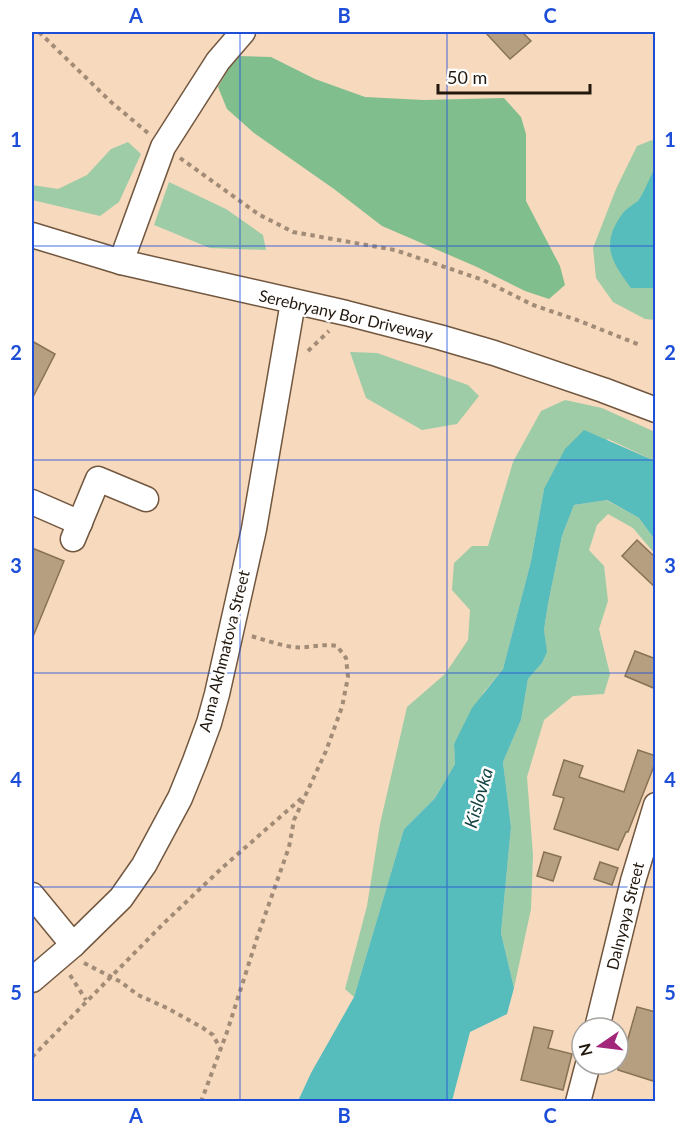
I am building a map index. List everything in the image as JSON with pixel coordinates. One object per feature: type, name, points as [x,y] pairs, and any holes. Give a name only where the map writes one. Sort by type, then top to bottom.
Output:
[{"type":"street","points":[[121,262],[164,147],[218,61],[243,32]]},
{"type":"street","name":"Serebryany Bor Driveway","points":[[32,235],[121,262],[395,325],[494,353],[656,410]]},
{"type":"street","name":"Anna Akhmatova Street","points":[[32,981],[121,898],[144,865],[180,798],[209,723],[254,529],[293,302]]},
{"type":"street","points":[[32,502],[76,531],[98,479],[146,499]]},
{"type":"street","name":"Dalnyaya Street","points":[[600,1016],[633,881],[656,805]]},
{"type":"street","points":[[32,895],[65,952]]},
{"type":"street","points":[[578,1101],[585,1076]]},
{"type":"path","points":[[39,32],[111,102],[164,147],[258,214],[293,232],[395,250],[483,280],[533,305],[640,345]]},
{"type":"path","points":[[201,1101],[221,1049],[289,847],[294,820],[327,751],[342,707],[348,677],[346,658],[337,646],[327,644],[294,647],[230,631]]},
{"type":"path","points":[[32,1057],[110,976],[223,867],[306,795]]},
{"type":"path","points":[[65,952],[110,976],[138,995],[203,1028],[213,1035],[221,1049]]},
{"type":"path","points":[[65,952],[86,1000]]},
{"type":"green space","points":[[236,56],[271,57],[315,79],[365,97],[424,100],[504,98],[521,117],[526,134],[526,201],[560,266],[565,285],[549,299],[525,291],[477,267],[382,226],[254,133],[227,109],[218,87]]},
{"type":"green space","points":[[652,140],[656,143],[655,320],[645,319],[613,302],[596,278],[593,248],[616,189],[637,146]]},
{"type":"green space","points":[[128,142],[141,154],[119,202],[100,216],[32,200],[32,185],[58,189],[87,175],[111,149]]},
{"type":"green space","points":[[169,182],[226,209],[263,235],[266,250],[210,248],[154,225]]},
{"type":"green space","points":[[350,352],[377,353],[468,385],[479,396],[457,424],[422,430],[366,398]]},
{"type":"green space","points":[[565,400],[602,408],[655,432],[655,461],[608,439],[544,489],[531,561],[503,669],[484,692],[454,744],[455,764],[435,798],[404,829],[354,997],[345,989],[367,906],[380,824],[407,707],[445,674],[468,640],[470,610],[452,590],[454,563],[472,546],[488,546],[513,462],[541,411]]},
{"type":"green space","points":[[606,500],[639,518],[655,540],[655,554],[633,528],[608,514],[597,525],[589,550],[604,566],[608,601],[599,629],[610,674],[604,694],[573,696],[544,720],[527,777],[533,855],[531,909],[514,988],[501,933],[511,827],[503,762],[521,720],[528,679],[542,663],[546,652],[544,630],[548,604],[562,536],[574,505]]},
{"type":"water","points":[[653,172],[656,184],[655,288],[631,288],[614,261],[610,243],[616,224],[623,213],[638,201]]},
{"type":"water","name":"Kislovka","points":[[584,430],[655,461],[655,540],[639,518],[607,500],[574,505],[562,536],[544,630],[547,652],[542,663],[528,679],[521,720],[503,762],[511,827],[501,933],[514,988],[507,1014],[470,1032],[452,1101],[298,1101],[311,1073],[354,997],[404,829],[435,798],[455,764],[454,744],[472,708],[503,669],[531,561],[544,489],[565,449]]},
{"type":"building","points":[[485,32],[522,32],[531,41],[510,59]]},
{"type":"building","points":[[32,341],[55,354],[32,399]]},
{"type":"building","points":[[637,540],[656,558],[656,588],[622,556]]},
{"type":"building","points":[[32,548],[64,561],[32,639]]},
{"type":"building","points":[[635,651],[656,659],[656,689],[625,676]]},
{"type":"building","points":[[638,750],[656,756],[656,761],[628,832],[618,850],[554,829],[564,798],[553,795],[564,760],[583,766],[579,777],[624,792]]},
{"type":"building","points":[[544,852],[561,857],[553,881],[537,876]]},
{"type":"building","points":[[600,862],[618,868],[612,885],[594,879]]},
{"type":"building","points":[[637,1007],[656,1012],[656,1072],[653,1081],[630,1074],[630,1032]]},
{"type":"building","points":[[534,1027],[553,1031],[548,1048],[570,1054],[563,1090],[521,1080]]}]
